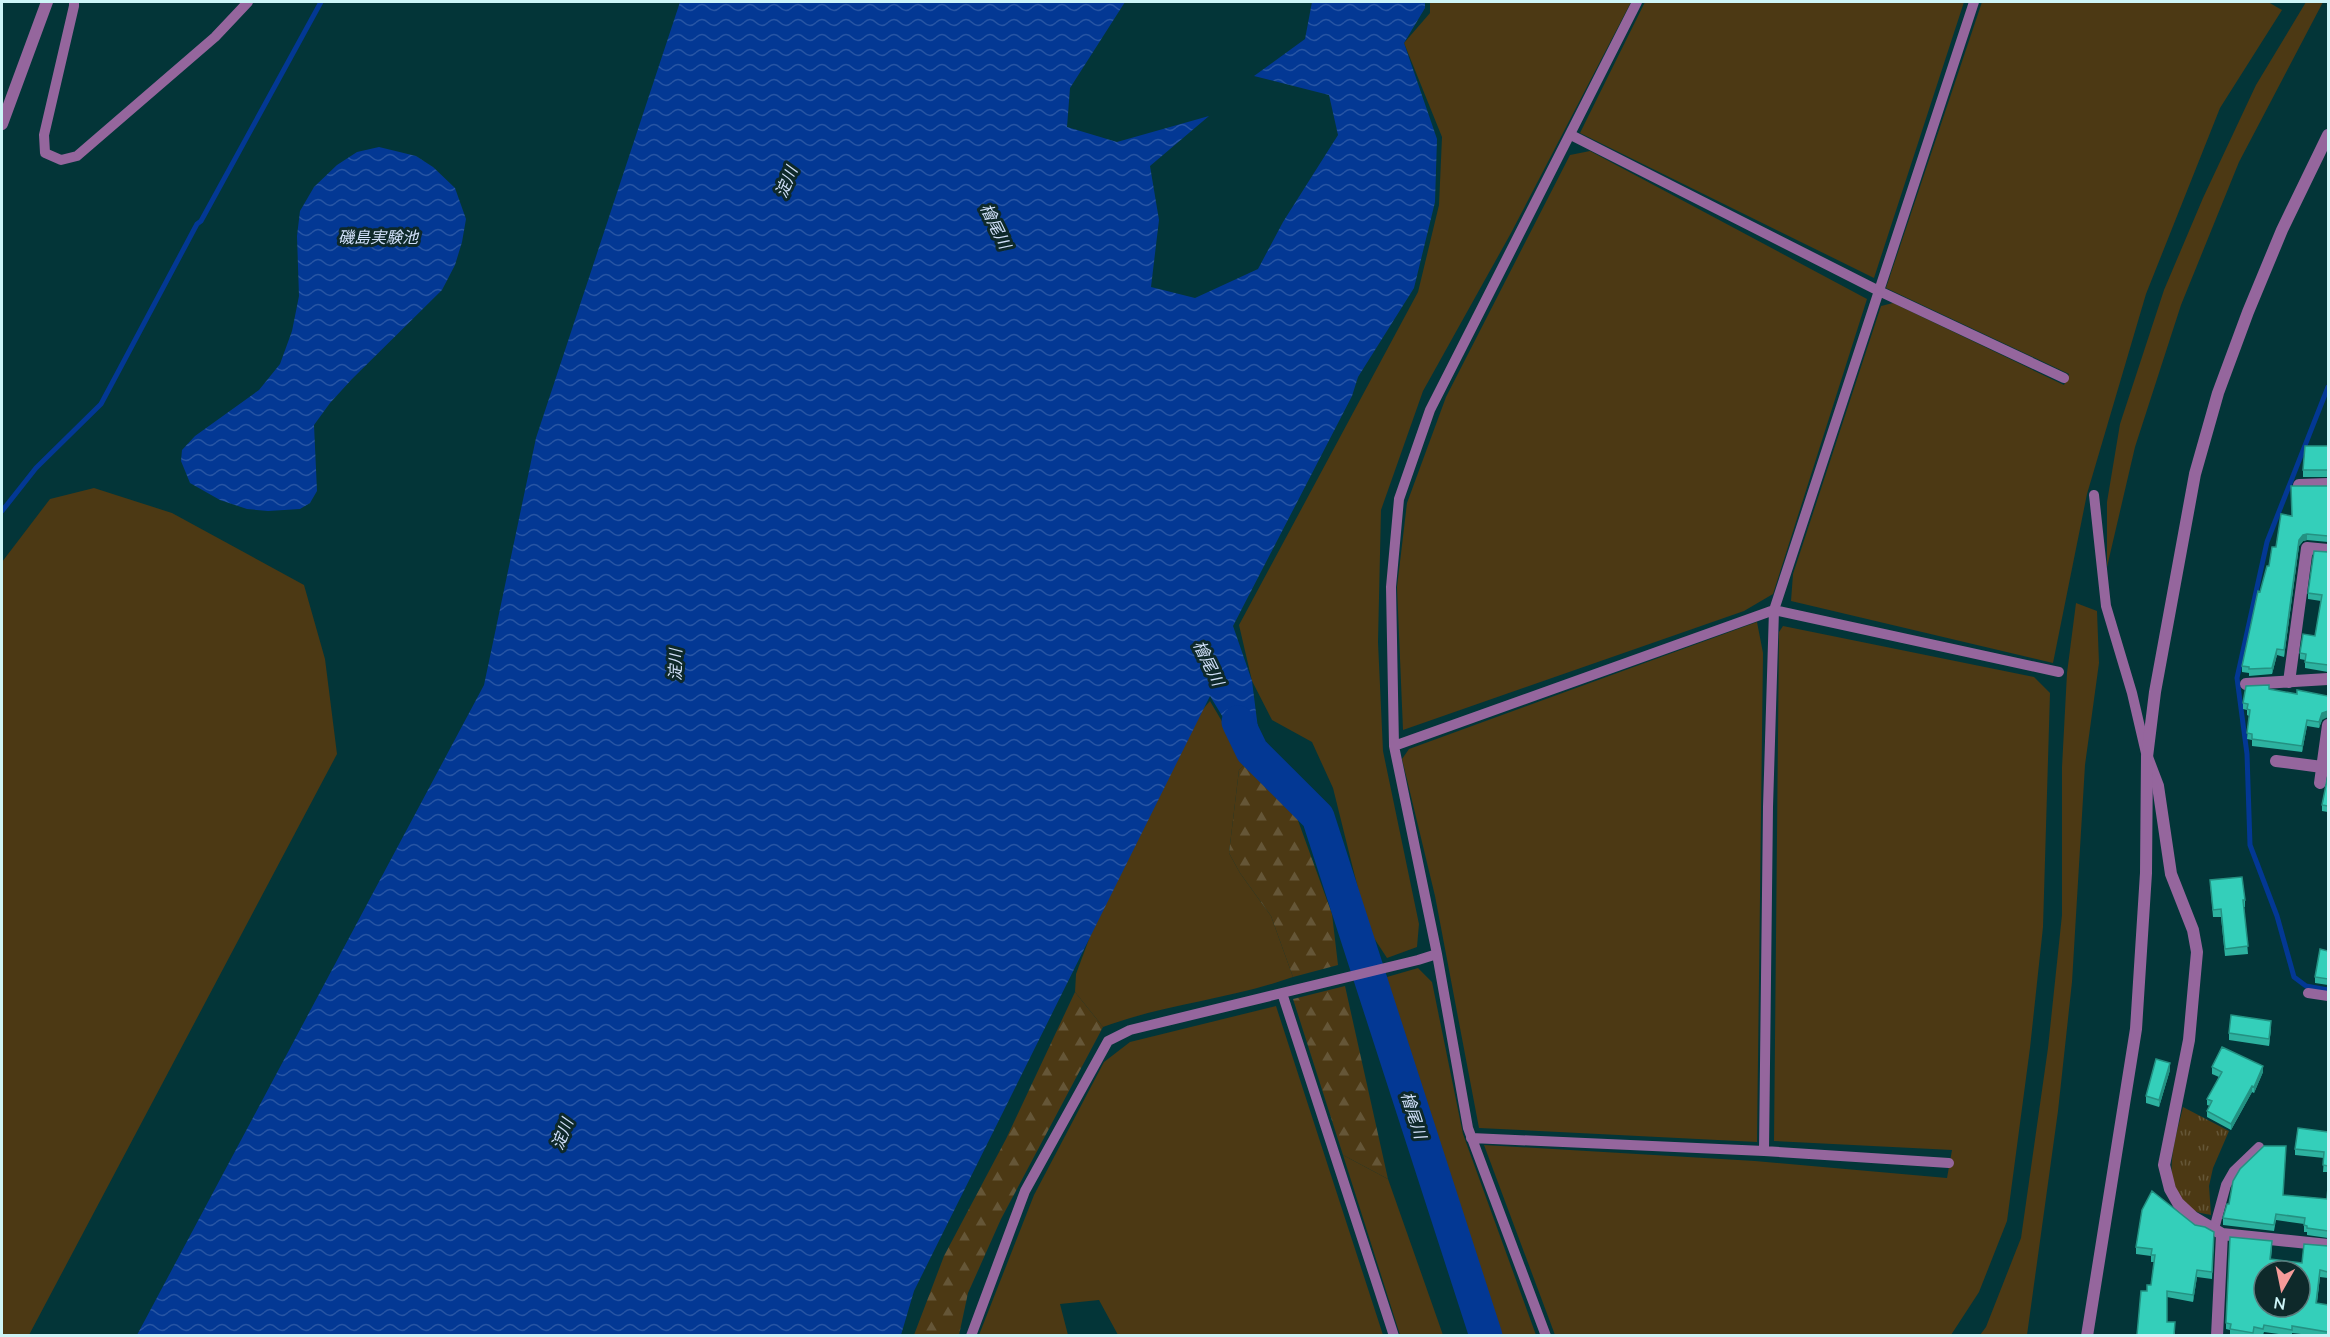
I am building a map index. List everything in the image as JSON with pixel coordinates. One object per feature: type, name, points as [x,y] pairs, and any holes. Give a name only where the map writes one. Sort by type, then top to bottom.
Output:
[{"type":"street","points":[[2,124],[47,2]]},
{"type":"street","points":[[2087,1335],[2136,1029],[2146,873],[2147,757],[2155,692],[2195,474],[2218,393],[2248,312],[2282,230],[2328,135]]},
{"type":"street","points":[[2299,485],[2328,484]]},
{"type":"street","points":[[2289,682],[2307,548],[2328,550]]},
{"type":"street","points":[[2246,684],[2328,679]]},
{"type":"street","points":[[2320,783],[2328,725]]},
{"type":"street","points":[[2147,757],[2158,786],[2171,874],[2193,930],[2197,952],[2189,1040],[2164,1165],[2170,1189],[2178,1203],[2193,1217],[2218,1231],[2328,1245]]},
{"type":"street","points":[[2276,761],[2322,768]]},
{"type":"street","points":[[2217,1335],[2218,1231]]},
{"type":"lane","points":[[74,2],[75,6],[44,135],[45,153],[61,160],[76,156],[215,37],[248,2]]},
{"type":"lane","points":[[1546,1335],[1468,1128],[1437,954],[1394,746],[1391,587],[1399,499],[1430,411],[1637,2]]},
{"type":"lane","points":[[1764,1151],[1768,807],[1774,610],[1974,2]]},
{"type":"lane","points":[[1571,135],[1879,291],[2064,378]]},
{"type":"lane","points":[[2094,495],[2106,606],[2132,693],[2147,757]]},
{"type":"lane","points":[[1394,746],[1774,610],[2059,672]]},
{"type":"lane","points":[[970,1335],[1025,1191],[1108,1041],[1130,1030],[1437,954]]},
{"type":"lane","points":[[1282,993],[1394,1335]]},
{"type":"lane","points":[[2308,993],[2328,996]]},
{"type":"lane","points":[[1471,1137],[1764,1151],[1949,1163]]},
{"type":"lane","points":[[2218,1231],[2226,1185],[2234,1170],[2259,1147]]},
{"type":"green space","points":[[1430,2],[1631,2],[1511,233],[1423,391],[1381,510],[1378,642],[1383,751],[1419,924],[1417,947],[1387,958],[1368,929],[1333,788],[1312,742],[1272,720],[1252,681],[1239,625],[1418,292],[1439,205],[1442,137],[1404,43],[1430,13]]},
{"type":"green space","points":[[1645,2],[1964,2],[1874,278],[1580,133]]},
{"type":"green space","points":[[1982,2],[2268,2],[2282,10],[2220,108],[2146,294],[2087,494],[2053,663],[1791,601],[1793,574],[1881,306],[1893,303],[2064,385],[2069,374],[1886,288]]},
{"type":"green space","points":[[2306,2],[2323,2],[2239,162],[2181,305],[2135,447],[2107,567],[2107,502],[2120,424],[2164,290],[2203,198],[2256,85]]},
{"type":"green space","points":[[1590,151],[1867,299],[1773,594],[1744,611],[1403,730],[1397,587],[1407,503],[1446,397],[1570,155]]},
{"type":"green space","points":[[94,488],[172,513],[304,585],[325,659],[337,754],[29,1335],[2,1335],[2,562],[50,499]]},
{"type":"green space","points":[[2076,603],[2097,611],[2099,663],[2085,765],[2072,982],[2058,1111],[2027,1335],[1980,1335],[1986,1327],[2021,1238],[2048,1048],[2062,915],[2062,767],[2067,673]]},
{"type":"green space","points":[[1757,622],[1763,653],[1757,1142],[1479,1128],[1435,896],[1402,759],[1409,749]]},
{"type":"green space","points":[[1783,626],[2034,677],[2050,693],[2043,927],[2030,1048],[2007,1221],[1979,1292],[1951,1335],[1555,1335],[1484,1145],[1755,1161],[1947,1178],[1952,1150],[1774,1141],[1779,632]]},
{"type":"green space","points":[[1210,701],[1240,752],[1249,760],[1239,770],[1229,853],[1240,873],[1271,916],[1293,977],[1270,985],[1126,1019],[1103,1027],[1075,992],[1076,974],[1092,931],[1196,717]]},
{"type":"green space","points":[[1249,760],[1296,815],[1332,914],[1338,965],[1293,977],[1271,916],[1240,873],[1229,853],[1239,770]]},
{"type":"green space","points":[[1418,968],[1432,982],[1463,1134],[1536,1335],[1498,1335],[1421,1110],[1380,979]]},
{"type":"green space","points":[[1345,986],[1388,1179],[1343,1155],[1293,999]]},
{"type":"green space","points":[[1075,992],[1103,1027],[1001,1219],[968,1293],[959,1335],[914,1335],[944,1256],[1006,1139]]},
{"type":"green space","points":[[1276,1006],[1383,1335],[1118,1335],[1099,1300],[1060,1304],[1068,1335],[979,1335],[1034,1195],[1104,1062],[1130,1042]]},
{"type":"green space","points":[[2183,1107],[2229,1131],[2213,1168],[2209,1186],[2211,1215],[2193,1210],[2182,1201],[2175,1190],[2172,1163]]},
{"type":"green space","points":[[1343,1155],[1388,1179],[1443,1335],[1400,1335]]},
{"type":"water","name":"淀川","points":[[680,2],[1125,2],[1070,88],[1067,127],[1117,142],[1209,116],[1150,166],[1159,220],[1151,287],[1195,298],[1258,269],[1283,222],[1338,135],[1329,95],[1254,76],[1305,39],[1312,2],[1425,2],[1425,8],[1404,43],[1437,139],[1435,202],[1414,288],[1358,377],[1352,396],[1233,626],[1252,681],[1262,760],[1260,771],[1249,760],[1210,696],[914,1291],[901,1335],[137,1335],[484,685],[536,438]]},
{"type":"water","name":"磯島実験池","points":[[379,147],[416,156],[433,167],[455,188],[466,219],[455,265],[442,290],[352,379],[314,425],[317,491],[310,503],[300,509],[268,511],[247,509],[220,500],[190,483],[181,461],[182,450],[195,436],[259,390],[280,364],[292,331],[299,296],[297,236],[300,211],[314,187],[337,165],[357,152]]},
{"type":"building","points":[[2305,446],[2328,446],[2328,470],[2303,470]]},
{"type":"building","points":[[2291,486],[2328,486],[2328,536],[2307,534],[2299,540],[2284,650],[2277,649],[2272,668],[2249,669],[2249,667],[2242,666],[2258,591],[2260,592],[2267,566],[2269,566],[2272,547],[2276,547],[2281,514],[2292,516]]},
{"type":"building","points":[[2314,551],[2328,552],[2328,665],[2305,662],[2306,654],[2300,653],[2303,634],[2315,636],[2322,595],[2308,593]]},
{"type":"building","points":[[2269,685],[2269,689],[2297,694],[2297,690],[2328,696],[2328,711],[2322,713],[2319,722],[2307,720],[2302,746],[2252,739],[2252,734],[2247,733],[2250,710],[2247,709],[2248,704],[2243,703],[2246,686]]},
{"type":"building","points":[[2328,775],[2328,806],[2322,805]]},
{"type":"building","points":[[2242,877],[2248,946],[2225,949],[2221,909],[2213,910],[2210,880]]},
{"type":"building","points":[[2320,949],[2328,951],[2328,979],[2315,977]]},
{"type":"building","points":[[2231,1015],[2271,1021],[2269,1039],[2229,1033]]},
{"type":"building","points":[[2222,1047],[2263,1066],[2254,1087],[2252,1086],[2231,1124],[2207,1111],[2212,1101],[2207,1099],[2222,1072],[2212,1067]]},
{"type":"building","points":[[2156,1059],[2170,1063],[2159,1100],[2146,1096]]},
{"type":"building","points":[[2298,1128],[2328,1132],[2328,1166],[2323,1165],[2324,1152],[2295,1149]]},
{"type":"building","points":[[2264,1146],[2286,1146],[2283,1195],[2327,1199],[2328,1187],[2328,1231],[2307,1228],[2304,1225],[2305,1218],[2276,1214],[2274,1225],[2223,1218],[2227,1204],[2229,1204],[2233,1181],[2240,1169]]},
{"type":"building","points":[[2152,1191],[2195,1225],[2214,1232],[2212,1272],[2197,1270],[2193,1295],[2167,1291],[2167,1322],[2175,1322],[2174,1335],[2137,1335],[2141,1291],[2147,1291],[2147,1285],[2151,1285],[2155,1255],[2151,1255],[2152,1249],[2136,1247],[2142,1210]]},
{"type":"building","points":[[2230,1237],[2272,1241],[2270,1259],[2252,1259],[2252,1319],[2312,1319],[2312,1259],[2302,1259],[2304,1244],[2328,1246],[2328,1272],[2320,1270],[2316,1303],[2328,1305],[2328,1332],[2292,1326],[2292,1330],[2264,1325],[2263,1329],[2254,1327],[2253,1333],[2230,1329],[2231,1324],[2226,1323]]},
{"type":"waterway","points":[[2,511],[36,468],[101,404],[197,224],[201,221],[321,2]]},
{"type":"waterway","points":[[2328,387],[2267,542],[2237,678],[2247,754],[2250,845],[2277,916],[2294,977],[2306,986],[2328,990]]},
{"type":"waterway","name":"檜尾川","points":[[1238,722],[1252,751],[1318,817],[1486,1336]]}]
